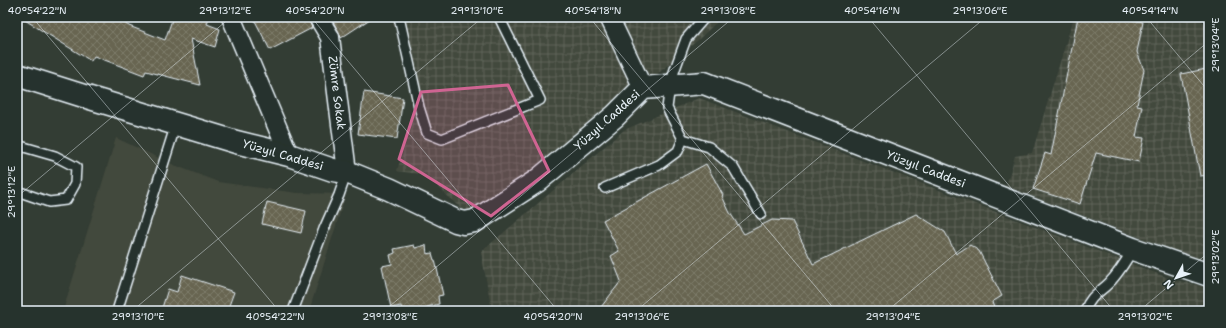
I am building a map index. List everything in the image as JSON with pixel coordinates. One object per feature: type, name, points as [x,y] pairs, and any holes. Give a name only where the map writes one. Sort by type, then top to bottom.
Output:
[{"type":"street","points":[[231,17],[289,155]]},
{"type":"street","name":"Zümre Sokak","points":[[318,17],[330,37],[347,172]]},
{"type":"street","points":[[609,17],[642,88]]},
{"type":"street","name":"Yüzyıl Caddesi","points":[[17,75],[236,142],[289,155],[332,170],[347,172],[389,189],[456,221],[464,223],[475,221],[537,181],[615,116],[642,88],[704,83],[1132,249],[1209,275]]},
{"type":"lane","points":[[400,17],[419,107],[427,133],[442,139],[540,100],[499,17]]},
{"type":"lane","points":[[705,17],[686,38],[670,86],[667,108],[684,140],[710,147],[733,167],[761,214]]},
{"type":"lane","points":[[117,311],[176,124]]},
{"type":"lane","points":[[605,188],[659,165],[678,151],[684,140]]},
{"type":"lane","points":[[17,145],[55,156],[76,167],[75,184],[66,200],[49,202],[17,191]]},
{"type":"lane","points":[[293,311],[347,172]]},
{"type":"lane","points":[[1085,311],[1092,297],[1110,282],[1119,272],[1132,249]]},
{"type":"highlighted area","points":[[508,85],[549,171],[491,216],[399,159],[421,92]]},
{"type":"shaded area","points":[[389,17],[722,17],[698,40],[618,107],[477,212],[461,209],[426,175],[397,171],[417,102],[396,29]]},
{"type":"shaded area","points":[[1074,17],[1199,17],[1209,29],[1209,260],[1186,255],[1006,186],[1015,156],[1032,153]]},
{"type":"shaded area","points":[[699,98],[1171,279],[1209,288],[1209,311],[492,311],[481,252],[624,130]]},
{"type":"shaded area","points":[[116,138],[174,165],[218,182],[297,193],[346,194],[309,311],[63,311]]},
{"type":"building","points":[[20,17],[115,17],[129,26],[165,40],[173,17],[209,17],[207,24],[220,29],[215,47],[191,39],[200,85],[146,71],[144,75],[94,56],[91,61]]},
{"type":"building","points":[[253,17],[308,17],[312,28],[270,50]]},
{"type":"building","points":[[330,17],[373,17],[341,38]]},
{"type":"building","points":[[1078,17],[1116,17],[1143,22],[1137,52],[1144,70],[1137,105],[1142,106],[1136,137],[1144,138],[1139,162],[1096,153],[1080,204],[1033,189],[1045,153],[1051,155]]},
{"type":"building","points":[[1206,69],[1209,86],[1209,175],[1200,176],[1181,74]]},
{"type":"building","points":[[364,92],[403,98],[397,139],[358,134]]},
{"type":"building","points":[[706,164],[723,195],[722,196],[730,213],[744,234],[772,220],[792,221],[813,264],[916,214],[945,232],[956,254],[970,245],[979,251],[1002,296],[992,302],[995,311],[598,311],[621,281],[611,256],[619,251],[603,220]]},
{"type":"building","points":[[267,202],[306,211],[301,233],[262,224]]},
{"type":"building","points":[[414,245],[415,248],[426,245],[427,254],[432,253],[443,295],[438,296],[439,304],[427,307],[428,311],[402,311],[401,306],[391,308],[382,266],[392,264],[390,255],[395,253],[394,249]]},
{"type":"building","points":[[182,275],[234,292],[227,311],[161,311],[168,289],[177,292]]}]
